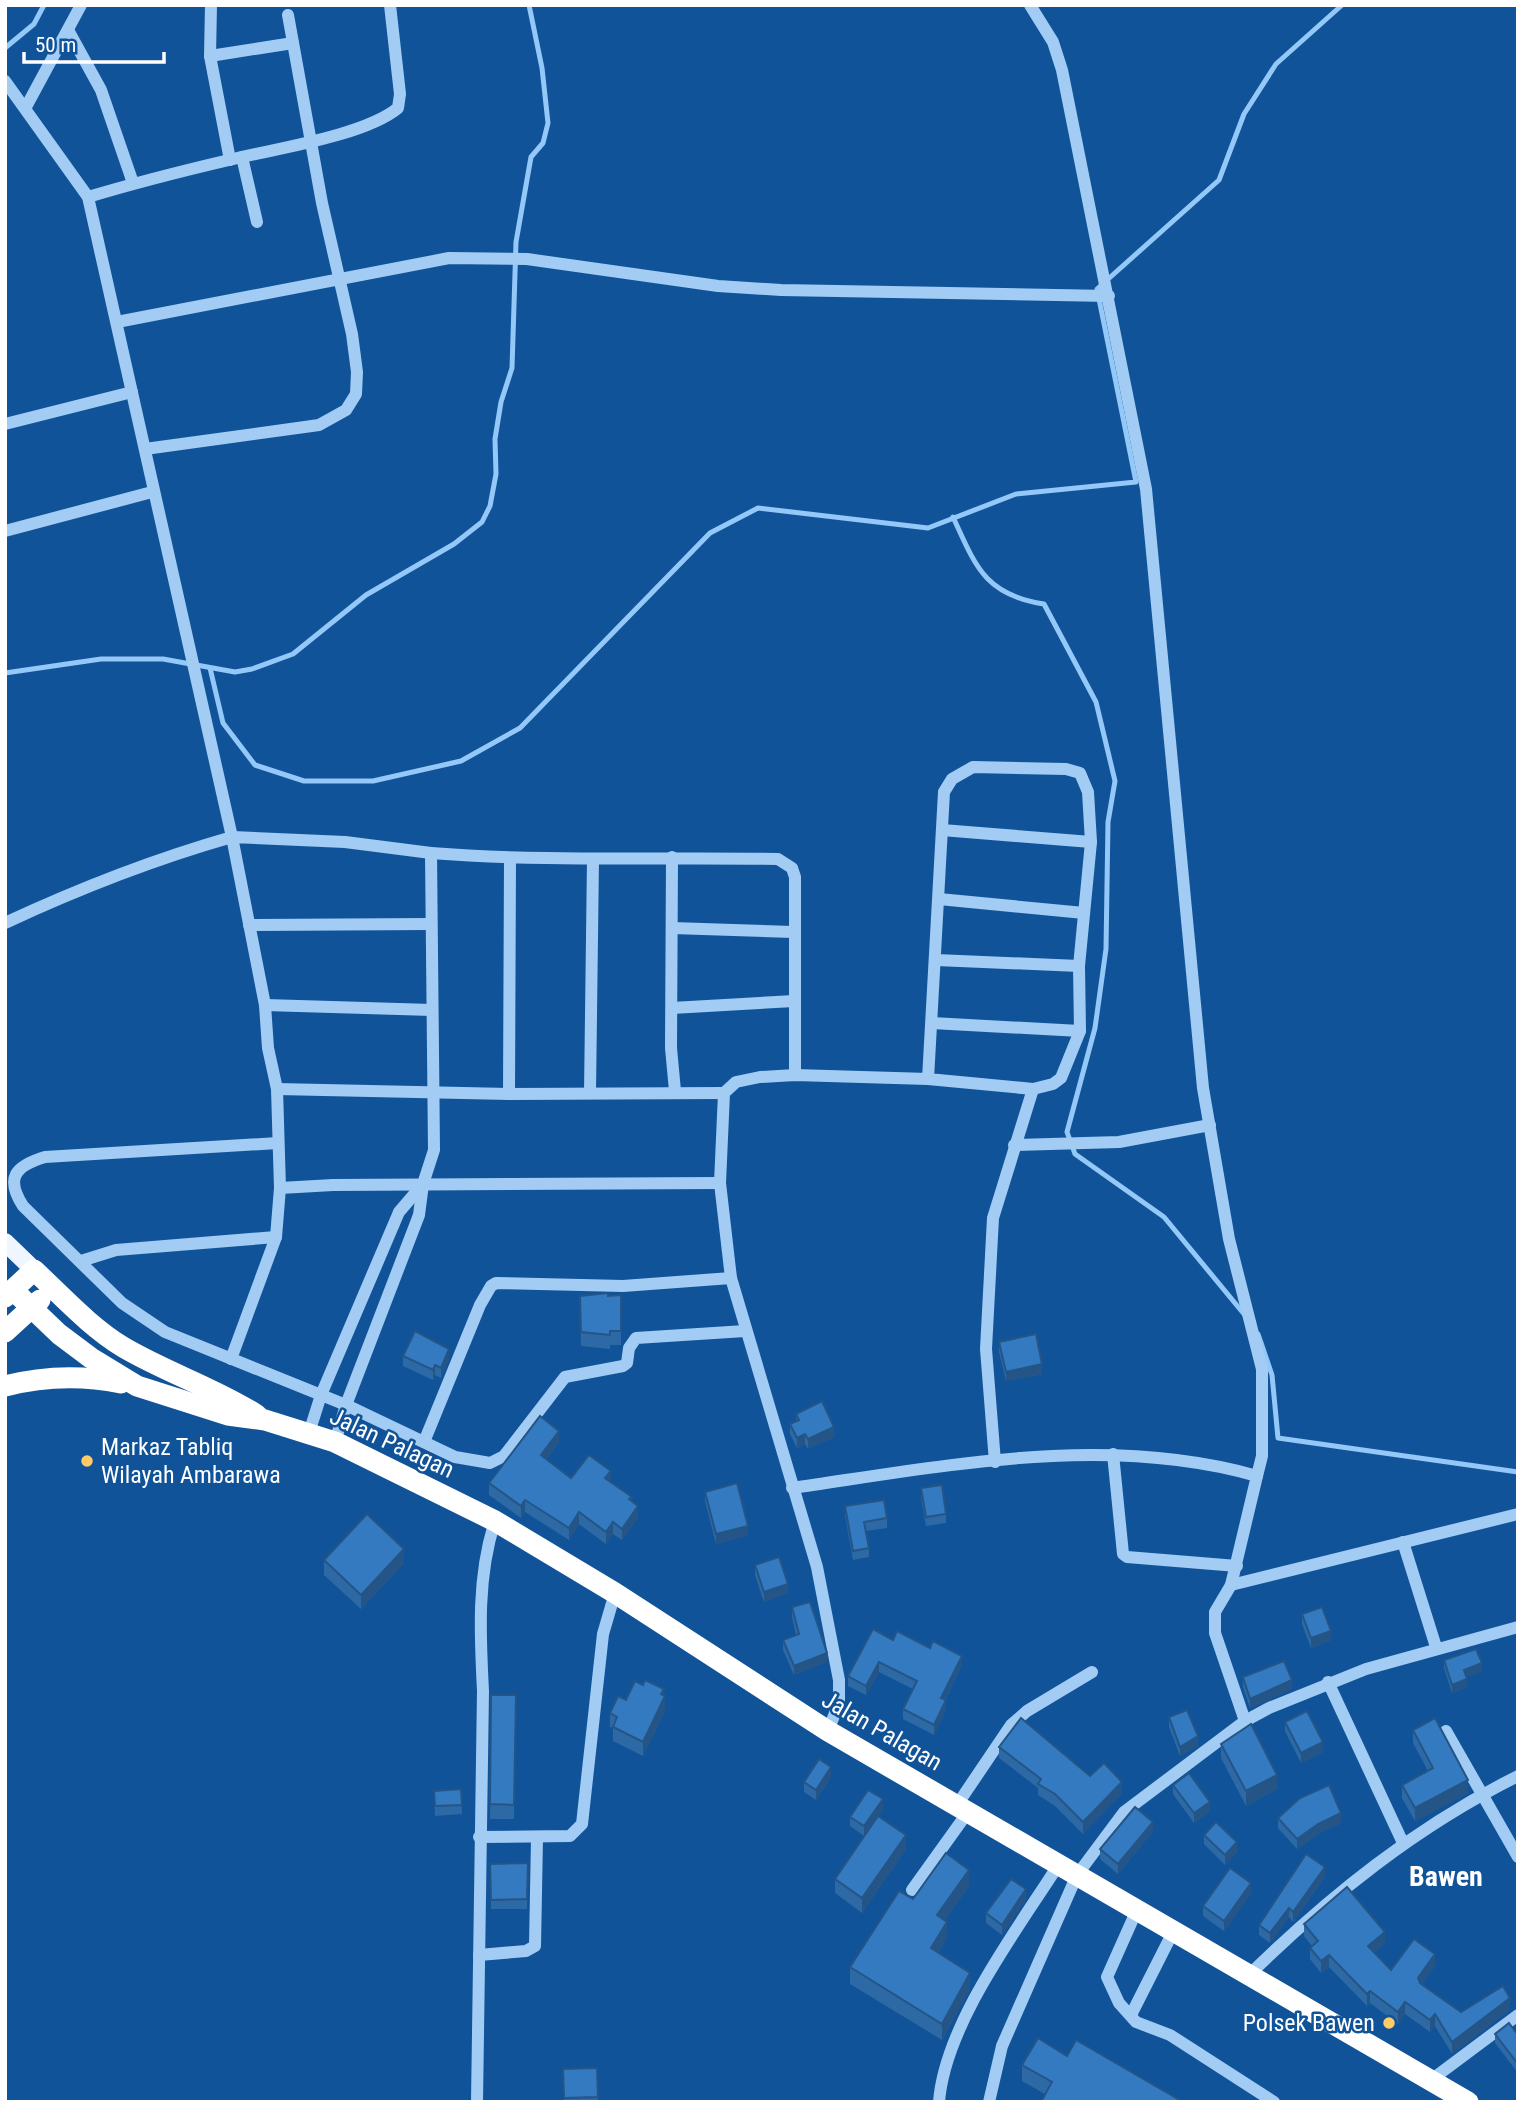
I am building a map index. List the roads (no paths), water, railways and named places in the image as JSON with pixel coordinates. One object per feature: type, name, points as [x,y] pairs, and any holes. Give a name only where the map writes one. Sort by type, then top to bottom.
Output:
[{"type":"highway","name":"Jalan Palagan","points":[[34,1270],[84,1317],[121,1345],[171,1374],[231,1399],[265,1420]]},
{"type":"highway","points":[[8,1290],[34,1270]]},
{"type":"highway","points":[[5,1332],[53,1288]]},
{"type":"highway","name":"Jalan Palagan","points":[[8,1290],[91,1358],[137,1386],[228,1415],[265,1420],[335,1442],[495,1521],[615,1593],[828,1731],[1136,1912],[1250,1974],[1468,2102]]},
{"type":"highway","points":[[5,1386],[36,1378],[93,1377],[137,1386]]},
{"type":"main road","name":"Jalan Palagan","points":[[5,1242],[34,1270]]},
{"type":"street","points":[[26,107],[81,5]]},
{"type":"street","points":[[211,5],[210,56],[236,158],[257,222]]},
{"type":"street","points":[[88,197],[133,183],[311,142],[386,118],[398,108],[397,49],[390,5]]},
{"type":"street","points":[[1030,5],[1053,43],[1062,70],[1101,295],[1146,489],[1187,938],[1210,1125],[1229,1239],[1262,1369],[1262,1456],[1237,1566],[1231,1585],[1214,1612],[1215,1633],[1245,1721]]},
{"type":"street","points":[[145,449],[319,425],[346,410],[356,394],[358,372],[341,278],[331,250],[288,15]]},
{"type":"street","points":[[68,30],[101,90],[133,183]]},
{"type":"street","points":[[210,56],[293,43]]},
{"type":"street","points":[[5,81],[88,197],[145,449],[152,492],[232,837],[265,1005],[268,1048],[277,1089],[280,1188],[276,1237],[231,1359]]},
{"type":"street","points":[[117,322],[449,258],[527,259],[718,286],[781,290],[1101,295]]},
{"type":"street","points":[[5,424],[132,392]]},
{"type":"street","points":[[5,531],[152,492]]},
{"type":"street","points":[[277,1089],[509,1094],[675,1091],[724,1093],[736,1082],[760,1077],[795,1075],[928,1079],[1033,1089],[1054,1084],[1061,1078],[1080,1031],[1079,966],[1091,842],[1086,781],[1080,773],[1066,769],[973,767],[961,772],[944,793],[928,1079]]},
{"type":"street","points":[[942,830],[1091,842]]},
{"type":"street","points":[[5,923],[190,849],[232,837],[345,842],[510,859],[779,859],[787,863],[796,877],[793,932],[795,1075]]},
{"type":"street","points":[[335,1442],[346,1405],[419,1215],[434,1150],[430,925],[432,853]]},
{"type":"street","points":[[672,858],[671,1048],[675,1091]]},
{"type":"street","points":[[509,1094],[510,859]]},
{"type":"street","points":[[590,1093],[593,859]]},
{"type":"street","points":[[939,899],[1084,913]]},
{"type":"street","points":[[249,925],[430,925]]},
{"type":"street","points":[[672,928],[793,932]]},
{"type":"street","points":[[936,960],[1079,966]]},
{"type":"street","points":[[672,1008],[794,1001]]},
{"type":"street","points":[[265,1005],[432,1010]]},
{"type":"street","points":[[932,1023],[1080,1031]]},
{"type":"street","points":[[995,1462],[986,1349],[993,1218],[1033,1089]]},
{"type":"street","points":[[724,1093],[720,1183],[731,1278],[817,1567],[839,1680],[839,1703],[828,1731]]},
{"type":"street","points":[[1014,1145],[1119,1142],[1210,1125]]},
{"type":"street","points":[[278,1143],[45,1157],[20,1168],[14,1179],[15,1193],[23,1206],[122,1303],[165,1332],[346,1405],[455,1457],[490,1463],[503,1455],[565,1377],[623,1366],[627,1363],[629,1348],[636,1338],[745,1331]]},
{"type":"street","points":[[280,1188],[424,1184],[720,1183]]},
{"type":"street","points":[[309,1433],[321,1395],[399,1212],[424,1184]]},
{"type":"street","points":[[81,1261],[116,1250],[276,1237]]},
{"type":"street","points":[[424,1443],[480,1305],[491,1286],[496,1283],[623,1286],[731,1278]]},
{"type":"street","points":[[792,1488],[995,1462],[1113,1454],[1192,1461],[1257,1476]]},
{"type":"street","points":[[1113,1454],[1123,1554],[1127,1558],[1237,1566]]},
{"type":"street","points":[[1231,1585],[1518,1514]]},
{"type":"street","points":[[477,2102],[483,1691],[480,1626],[484,1567],[495,1521]]},
{"type":"street","points":[[1403,1542],[1436,1647]]},
{"type":"street","points":[[479,1837],[570,1836],[582,1824],[603,1634],[615,1593]]},
{"type":"street","points":[[939,2102],[941,2077],[961,2026],[1006,1947],[1068,1870],[1124,1812],[1245,1721],[1328,1682],[1436,1647],[1518,1627]]},
{"type":"street","points":[[912,1890],[1011,1725],[1027,1711],[1092,1672]]},
{"type":"street","points":[[1328,1682],[1404,1843]]},
{"type":"street","points":[[1446,1731],[1518,1857]]},
{"type":"street","points":[[1250,1974],[1359,1875],[1482,1794],[1518,1776]]},
{"type":"street","points":[[479,1955],[526,1951],[535,1946],[537,1838]]},
{"type":"street","points":[[989,2102],[1002,2046],[1068,1870]]},
{"type":"street","points":[[1136,1912],[1107,1977],[1119,2003],[1136,2022],[1170,2035],[1274,2102]]},
{"type":"street","points":[[1131,2015],[1173,1932]]},
{"type":"street","points":[[1431,2080],[1518,2015]]},
{"type":"waterway","points":[[5,48],[34,24],[44,5]]},
{"type":"waterway","points":[[5,673],[101,659],[163,659],[235,672],[252,669],[293,654],[366,595],[454,544],[482,522],[490,506],[496,474],[495,439],[501,402],[512,368],[516,242],[531,157],[543,143],[548,123],[542,68],[529,5]]},
{"type":"waterway","points":[[210,668],[223,723],[255,765],[304,781],[373,781],[461,761],[520,728],[710,533],[758,508],[928,528],[1016,494],[1136,482],[1097,289],[1219,180],[1244,114],[1276,64],[1342,5]]},
{"type":"waterway","points":[[953,517],[976,564],[995,586],[1024,600],[1044,604],[1096,702],[1115,781],[1108,822],[1106,949],[1095,1028],[1067,1132],[1075,1154],[1164,1217],[1244,1314]]},
{"type":"waterway","points":[[1258,1334],[1272,1375],[1278,1438],[1518,1472]]},
{"type":"place","name":"Markaz Tabliq Wilayah Ambarawa","points":[[87,1461]]},
{"type":"place","name":"Polsek Bawen","points":[[1389,2023]]},
{"type":"district","name":"Bawen","points":[[1446,1876]]}]
